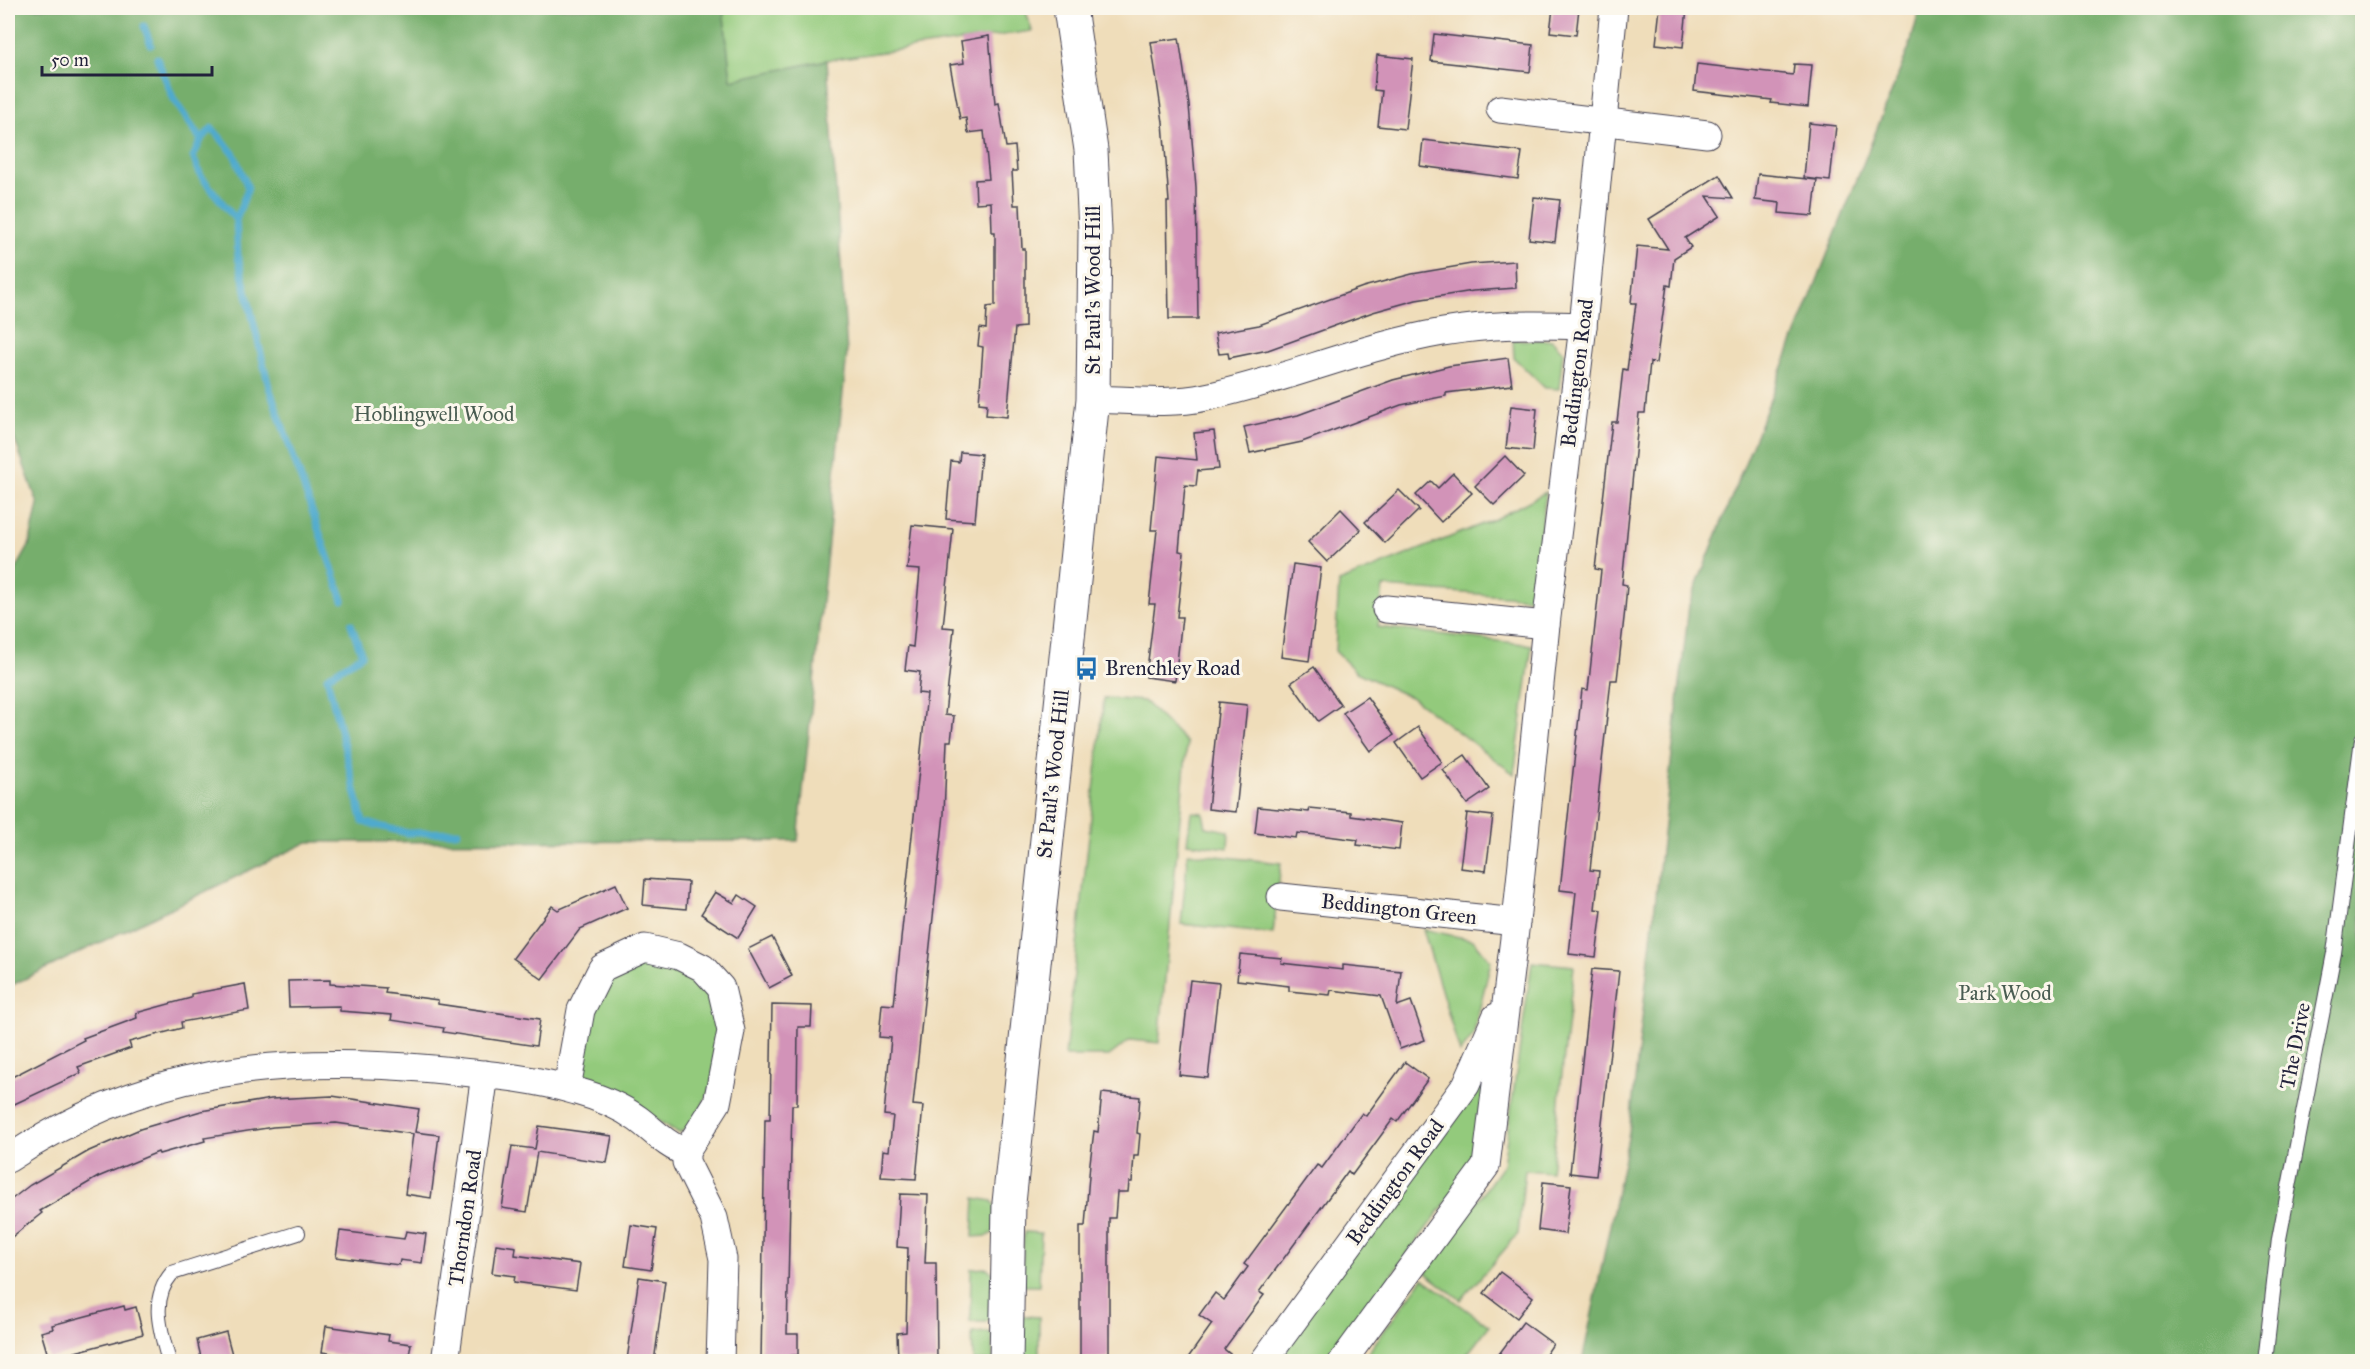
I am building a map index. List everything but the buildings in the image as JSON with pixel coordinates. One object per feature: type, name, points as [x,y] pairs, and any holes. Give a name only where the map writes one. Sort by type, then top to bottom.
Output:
[{"type":"street","name":"St Paul's Wood Hill","points":[[1006,1362],[1009,1203],[1093,399],[1095,231],[1091,150],[1070,8]]},
{"type":"street","name":"Beddington Road","points":[[1342,1362],[1486,1166],[1516,922],[1546,625],[1583,326],[1614,8]]},
{"type":"street","points":[[1500,109],[1707,134]]},
{"type":"street","points":[[1093,399],[1148,401],[1205,398],[1341,357],[1441,332],[1510,323],[1583,326]]},
{"type":"street","points":[[1386,609],[1546,625]]},
{"type":"street","name":"Beddington Green","points":[[1281,897],[1516,922]]},
{"type":"street","points":[[567,1088],[581,1010],[602,968],[645,948],[680,956],[703,968],[721,988],[731,1031],[717,1103],[686,1152],[687,1168],[714,1218],[723,1259],[720,1362]]},
{"type":"street","name":"Beddington Road","points":[[1263,1362],[1466,1085],[1508,992]]},
{"type":"street","points":[[8,1159],[55,1130],[114,1103],[162,1086],[228,1070],[325,1063],[485,1074],[567,1088],[590,1095],[628,1113],[675,1148],[686,1152]]},
{"type":"street","name":"Thorndon Road","points":[[445,1362],[485,1074]]},
{"type":"lane","name":"The Drive","points":[[2265,1362],[2279,1239],[2334,953],[2362,739]]},
{"type":"lane","points":[[169,1362],[159,1319],[158,1296],[163,1283],[172,1273],[298,1233]]},
{"type":"green space","name":"Hoblingwell Wood","points":[[8,8],[723,8],[731,80],[827,60],[847,353],[798,841],[308,842],[8,987],[8,584],[29,546],[38,504],[8,421]]},
{"type":"green space","points":[[723,8],[1025,8],[1032,31],[827,60],[731,81]]},
{"type":"green space","name":"Park Wood","points":[[1920,8],[2362,8],[2362,1361],[1582,1362],[1629,1133],[1689,605],[1910,45]]},
{"type":"green space","points":[[1513,340],[1552,340],[1563,352],[1559,389],[1545,388],[1514,358]]},
{"type":"green space","points":[[1546,492],[1532,598],[1383,587],[1378,627],[1532,645],[1514,774],[1414,699],[1356,672],[1335,651],[1339,582],[1495,519]]},
{"type":"green space","points":[[1104,698],[1144,701],[1187,743],[1159,1043],[1130,1040],[1109,1056],[1065,1056]]},
{"type":"green space","points":[[1191,812],[1203,813],[1206,827],[1229,831],[1228,848],[1187,843]]},
{"type":"green space","points":[[1188,853],[1281,863],[1273,934],[1181,924]]},
{"type":"green space","points":[[1423,929],[1473,940],[1491,961],[1473,1036],[1460,1053]]},
{"type":"green space","points":[[652,956],[674,971],[700,976],[718,1004],[720,1071],[693,1124],[679,1133],[582,1076],[593,1004],[606,975]]},
{"type":"green space","points":[[1532,962],[1574,966],[1551,1172],[1525,1170],[1518,1234],[1461,1300],[1426,1273],[1503,1165]]},
{"type":"green space","points":[[1492,1056],[1477,1161],[1327,1361],[1272,1362]]},
{"type":"green space","points":[[975,1198],[992,1201],[995,1206],[994,1232],[988,1236],[973,1237]]},
{"type":"green space","points":[[1024,1232],[1041,1233],[1039,1286],[1021,1286]]},
{"type":"green space","points":[[987,1268],[993,1273],[992,1315],[986,1322],[970,1322],[971,1269]]},
{"type":"green space","points":[[1423,1278],[1489,1326],[1462,1361],[1433,1361],[1426,1357],[1423,1361],[1362,1361]]},
{"type":"green space","points":[[1022,1316],[1039,1317],[1039,1361],[1020,1361]]},
{"type":"green space","points":[[972,1333],[992,1334],[993,1361],[973,1361]]},
{"type":"waterway","points":[[144,26],[151,45]]},
{"type":"waterway","points":[[157,58],[174,100],[201,140]]},
{"type":"waterway","points":[[236,220],[201,176],[193,157],[201,140],[212,128],[234,154],[248,188],[236,220],[238,257],[269,387],[343,600]]},
{"type":"waterway","points":[[351,624],[362,655],[327,677],[363,822],[407,833],[458,832]]},
{"type":"place","name":"Brenchley Road","points":[[1087,668]]}]
